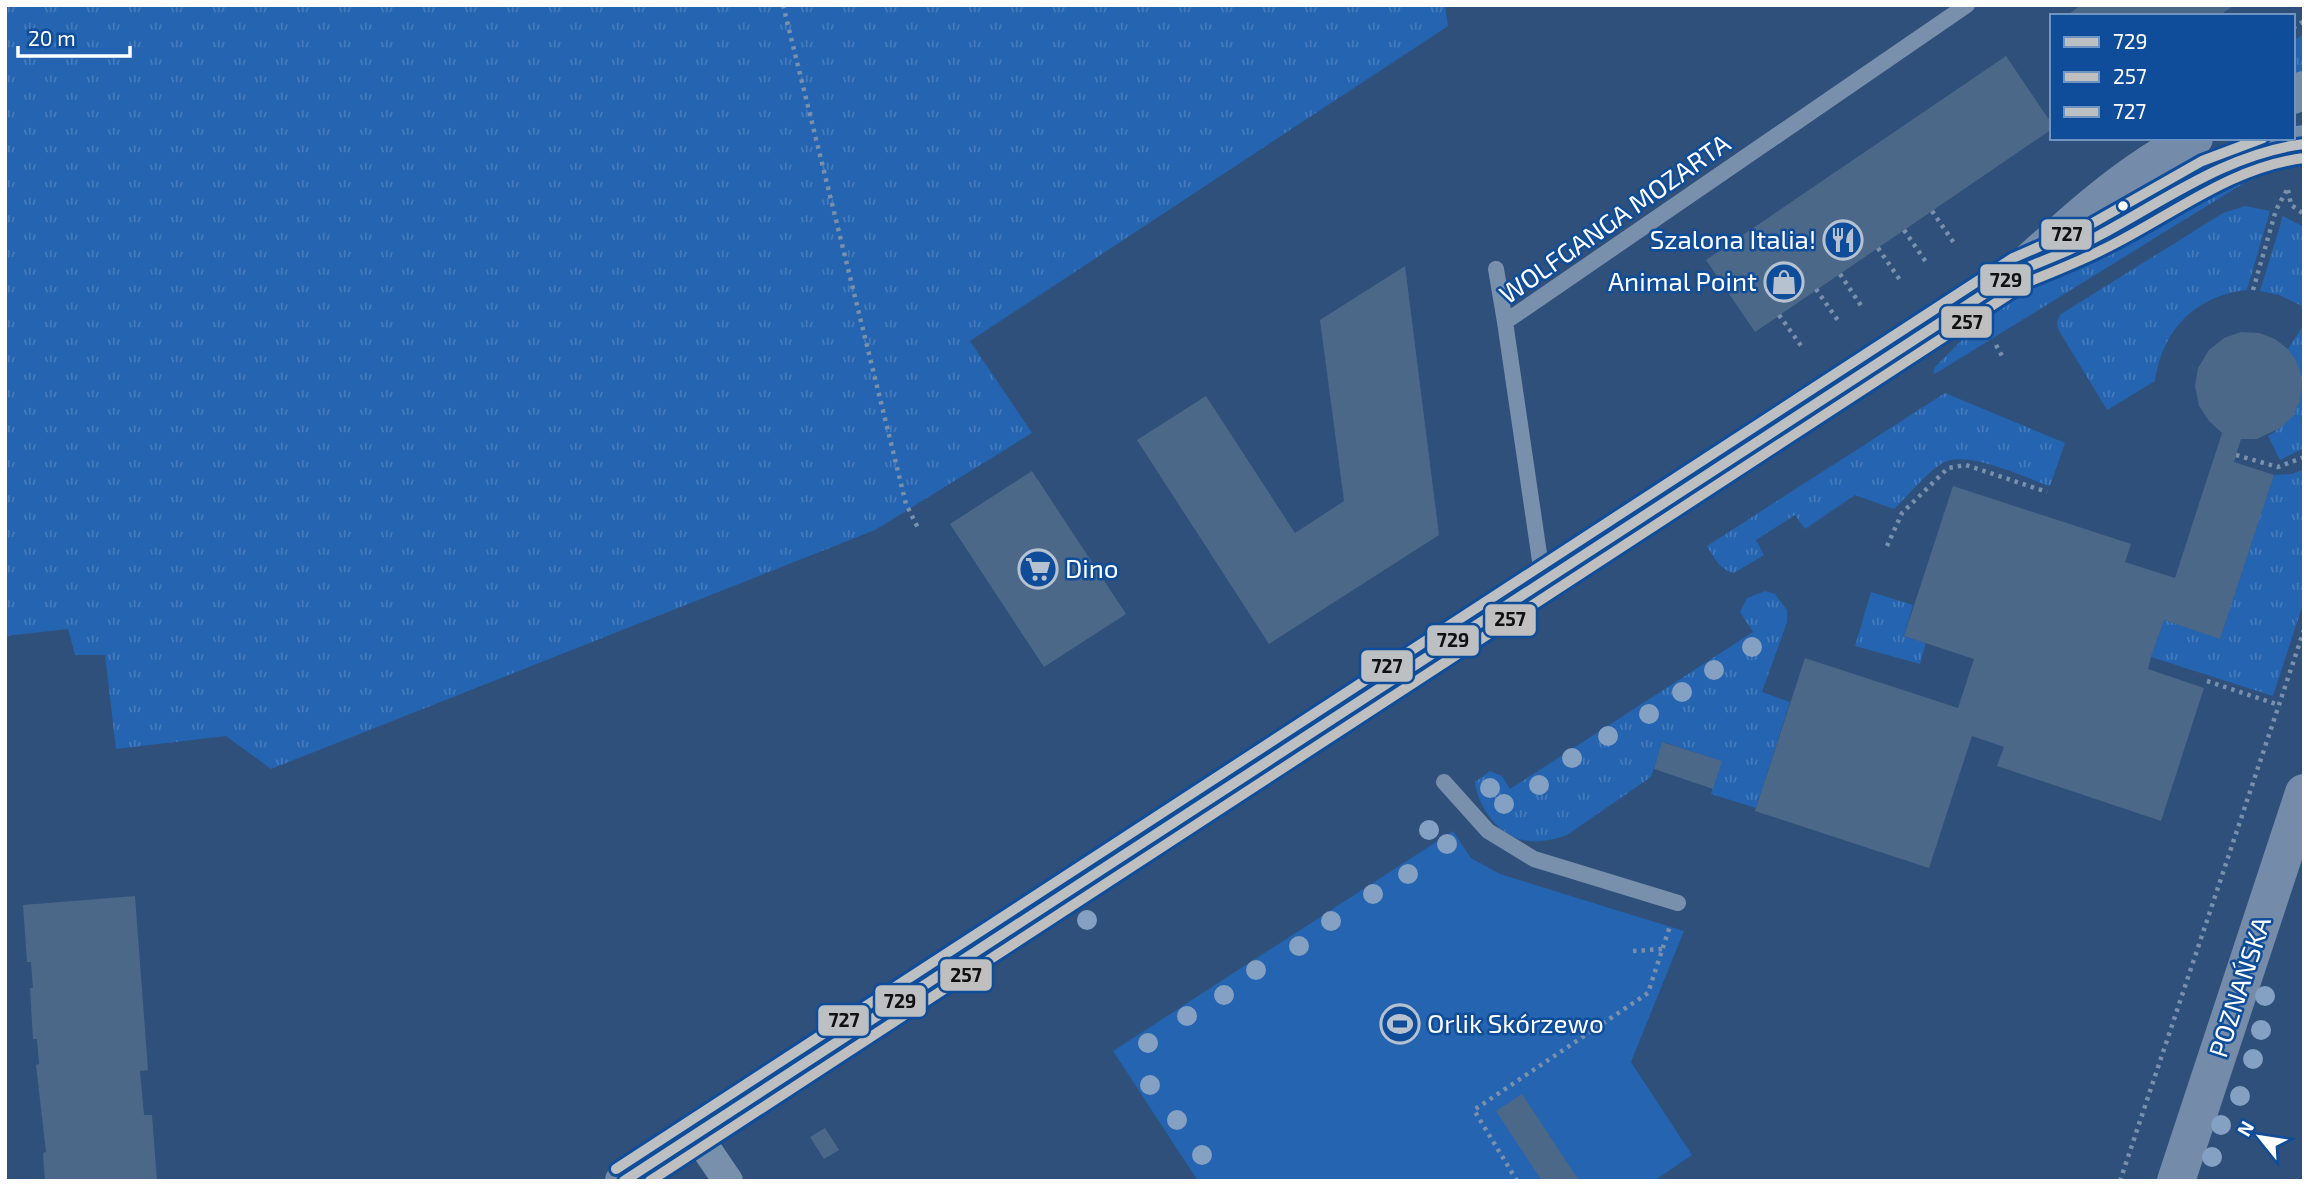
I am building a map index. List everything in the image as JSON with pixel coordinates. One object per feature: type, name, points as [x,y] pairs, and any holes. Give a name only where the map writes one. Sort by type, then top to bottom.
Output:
[{"type":"street","points":[[624,1181],[2021,270],[2080,216],[2149,166],[2191,140]]},
{"type":"street","points":[[2021,270],[2096,237],[2208,174],[2279,147],[2304,144]]},
{"type":"street","name":"POZNAŃSKA","points":[[2176,1181],[2304,793]]},
{"type":"street","points":[[696,1134],[728,1181]]},
{"type":"lane","name":"WOLFGANGA MOZARTA","points":[[1544,583],[1505,322],[1967,5]]},
{"type":"lane","points":[[1496,269],[1505,322]]},
{"type":"lane","points":[[1444,782],[1488,831],[1534,859],[1678,903]]},
{"type":"path","points":[[783,5],[906,504],[918,528]]},
{"type":"path","points":[[2286,179],[2291,205],[2304,214]]},
{"type":"path","points":[[2253,290],[2276,210],[2288,188]]},
{"type":"path","points":[[1932,211],[1954,243]]},
{"type":"path","points":[[1904,230],[1926,262]]},
{"type":"path","points":[[1878,248],[1900,280]]},
{"type":"path","points":[[1840,274],[1861,307]]},
{"type":"path","points":[[1816,289],[1839,322]]},
{"type":"path","points":[[1779,315],[1802,347]]},
{"type":"path","points":[[1996,345],[2002,356]]},
{"type":"path","points":[[2236,455],[2278,467],[2292,464],[2304,457]]},
{"type":"path","points":[[1887,546],[1902,513],[1948,468],[1966,465],[2047,492]]},
{"type":"path","points":[[2120,1181],[2304,630]]},
{"type":"path","points":[[2207,681],[2279,705]]},
{"type":"path","points":[[1506,1181],[1516,1178],[1474,1110],[1648,993],[1678,903]]},
{"type":"path","points":[[1633,951],[1662,950]]},
{"type":"green space","points":[[5,5],[1445,5],[1448,26],[970,341],[1032,433],[875,530],[271,769],[226,736],[116,749],[105,655],[75,655],[68,629],[5,636]]},
{"type":"green space","points":[[2304,34],[2304,71],[2295,76],[2295,40]]},
{"type":"green space","points":[[2265,170],[1933,374],[1935,367],[1987,315],[2116,242],[2214,182]]},
{"type":"green space","points":[[2245,206],[2270,211],[2247,290],[2212,299],[2184,318],[2165,346],[2155,381],[2107,410],[2058,329],[2057,321],[2061,314],[2223,213]]},
{"type":"green space","points":[[2283,216],[2304,227],[2304,307],[2279,295],[2260,291]]},
{"type":"green space","points":[[2303,326],[2304,448],[2280,460],[2268,436],[2289,418],[2299,397],[2299,374],[2288,349]]},
{"type":"green space","points":[[1945,393],[2065,443],[2050,486],[1979,462],[1952,460],[1941,464],[1929,474],[1894,509],[1855,495],[1805,529],[1795,515],[1756,540],[1764,555],[1734,573],[1725,569],[1715,559],[1707,546]]},
{"type":"green space","points":[[2304,469],[2304,601],[2273,696],[2151,657],[2164,620],[2220,638],[2274,475],[2292,474]]},
{"type":"green space","points":[[1765,591],[1775,594],[1787,610],[1787,622],[1762,692],[1790,702],[1756,808],[1711,794],[1721,761],[1663,742],[1651,777],[1567,835],[1545,840],[1523,840],[1506,832],[1491,818],[1480,800],[1475,782],[1490,771],[1502,776],[1510,789],[1753,632],[1740,612],[1747,598]]},
{"type":"green space","points":[[1871,592],[1913,605],[1904,636],[1926,643],[1920,664],[1855,646]]},
{"type":"green space","name":"Orlik Skórzewo","points":[[1453,831],[1471,858],[1500,874],[1684,931],[1631,1062],[1692,1155],[1654,1181],[1198,1181],[1113,1051]]},
{"type":"building","points":[[2081,5],[2234,5],[2222,14],[2069,14]]},
{"type":"building","points":[[2006,56],[2050,121],[2050,130],[1755,332],[1706,260]]},
{"type":"building","points":[[1405,266],[1439,535],[1269,644],[1137,440],[1206,396],[1295,533],[1344,501],[1320,320]]},
{"type":"building","points":[[2241,332],[2259,333],[2275,339],[2288,349],[2297,362],[2302,381],[2300,400],[2293,416],[2282,427],[2257,439],[2241,439],[2234,462],[2274,475],[2220,639],[2164,620],[2151,657],[2148,669],[2204,688],[2161,821],[1997,766],[2004,747],[1972,736],[1929,868],[1755,811],[1805,658],[1958,708],[1974,659],[1904,636],[1953,486],[2131,544],[2125,562],[2175,578],[2222,433],[2209,421],[2199,406],[2195,386],[2198,368],[2209,350],[2224,338]]},
{"type":"building","name":"Dino","points":[[1032,471],[1126,614],[1044,667],[950,524]]},
{"type":"building","points":[[1662,742],[1722,761],[1713,789],[1654,769]]},
{"type":"building","points":[[135,896],[148,1070],[140,1071],[144,1115],[152,1115],[157,1181],[45,1181],[43,1153],[46,1152],[36,1065],[39,1064],[37,1039],[33,1039],[31,962],[27,962],[23,905]]},
{"type":"building","points":[[1522,1094],[1578,1179],[1576,1181],[1542,1181],[1496,1111]]},
{"type":"building","points":[[825,1128],[839,1150],[824,1159],[810,1137]]},
{"type":"transit line","name":"727","points":[[616,1169],[2013,258],[2091,224],[2202,161],[2258,140]]},
{"type":"transit line","name":"729","points":[[624,1181],[2021,270],[2090,240],[2173,193],[2224,168],[2276,149],[2304,144]]},
{"type":"transit line","name":"257","points":[[650,1181],[2028,282],[2102,250],[2225,183],[2277,163],[2304,158]]},
{"type":"place","name":"Szalona Italia!","points":[[1843,240]]},
{"type":"place","name":"Animal Point","points":[[1784,282]]},
{"type":"place","name":"Dino","points":[[1038,569]]},
{"type":"place","name":"Orlik Skórzewo","points":[[1400,1024]]}]
